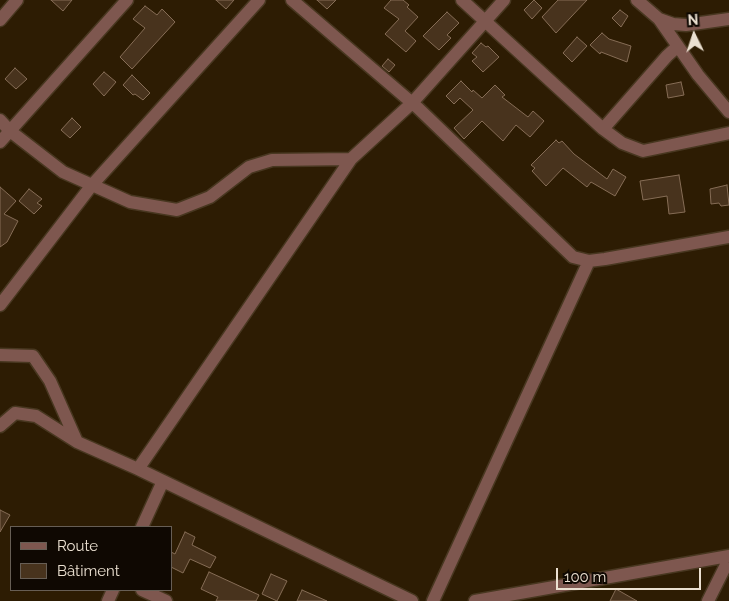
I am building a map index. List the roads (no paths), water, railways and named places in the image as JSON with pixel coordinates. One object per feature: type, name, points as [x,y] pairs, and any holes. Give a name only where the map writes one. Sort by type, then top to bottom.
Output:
[{"type":"street","points":[[0,20],[17,0]]},
{"type":"street","points":[[0,142],[127,0]]},
{"type":"street","points":[[0,305],[92,185],[259,0]]},
{"type":"street","points":[[292,0],[412,103],[573,257],[589,261],[729,237]]},
{"type":"street","points":[[462,0],[603,129],[622,143],[643,151],[729,134]]},
{"type":"street","points":[[138,469],[351,159],[412,103],[504,0]]},
{"type":"street","points":[[638,0],[658,19],[698,75],[729,112]]},
{"type":"street","points":[[658,19],[673,24],[686,25],[729,19]]},
{"type":"street","points":[[603,129],[654,70],[677,47]]},
{"type":"street","points":[[0,120],[10,131],[63,172],[130,202],[177,210],[210,197],[249,167],[272,160],[351,159]]},
{"type":"street","points":[[433,601],[589,261]]},
{"type":"street","points":[[0,355],[33,356],[50,381],[77,442]]},
{"type":"street","points":[[0,426],[15,413],[36,416],[77,442],[138,469],[412,601]]},
{"type":"street","points":[[142,526],[163,481]]},
{"type":"street","points":[[475,601],[729,557]]},
{"type":"street","points":[[708,601],[729,557]]},
{"type":"street","points":[[144,591],[166,601]]}]
